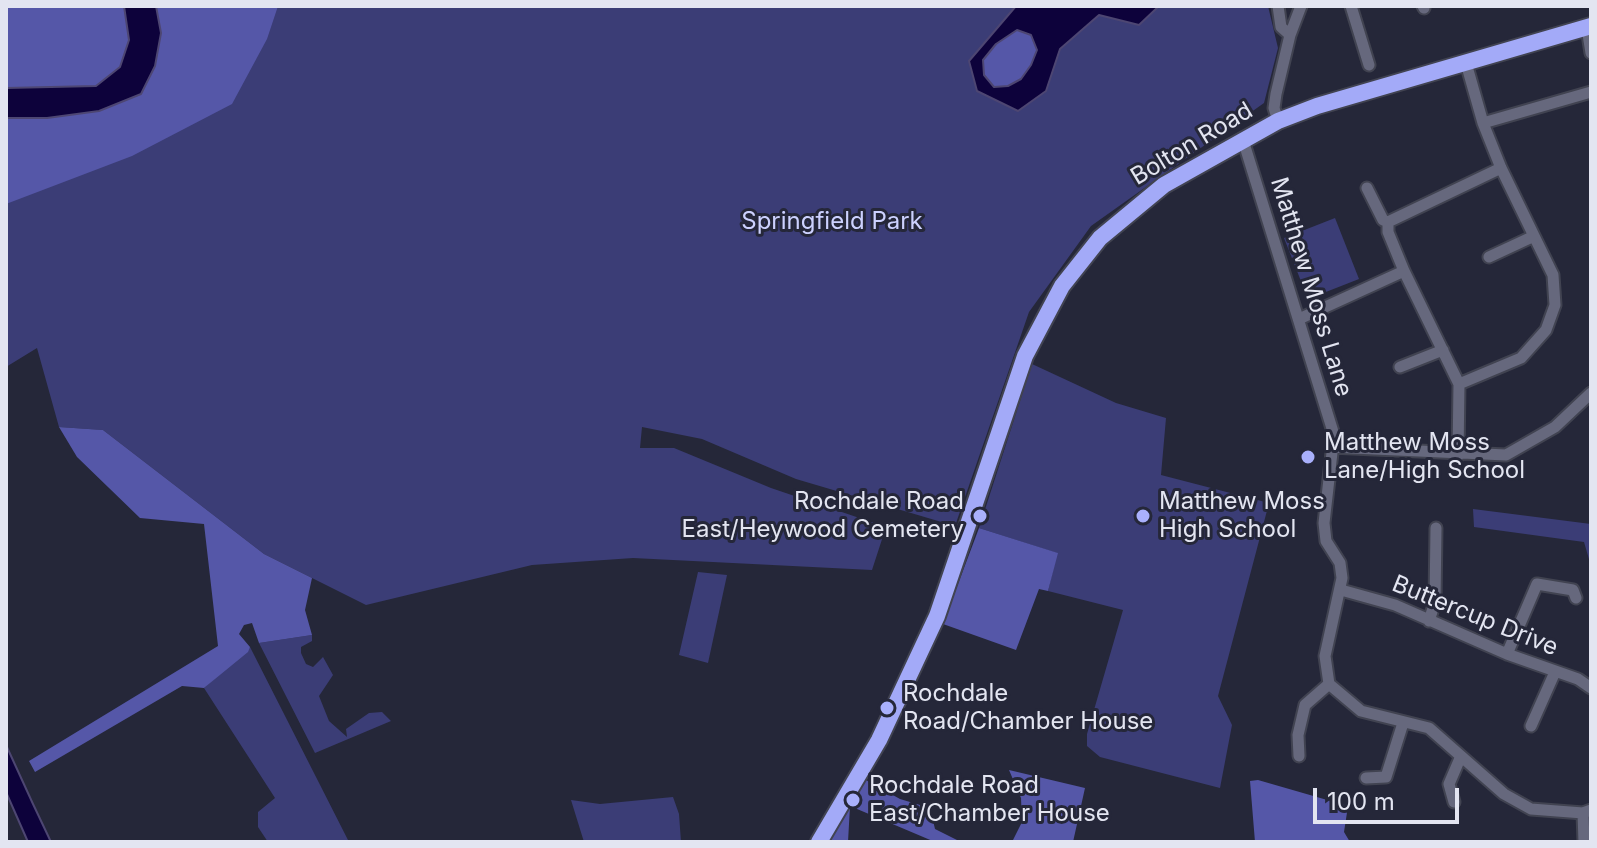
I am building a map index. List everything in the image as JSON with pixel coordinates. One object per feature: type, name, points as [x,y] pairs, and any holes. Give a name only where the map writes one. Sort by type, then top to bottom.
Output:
[{"type":"highway","name":"Bolton Road","points":[[819,842],[879,740],[937,616],[1025,356],[1062,286],[1100,238],[1126,214],[1174,179],[1278,121],[1317,106],[1589,27]]},
{"type":"street","points":[[1278,6],[1281,27],[1290,35]]},
{"type":"street","points":[[1278,121],[1275,103],[1290,35],[1301,6]]},
{"type":"street","points":[[1351,6],[1369,65]]},
{"type":"street","points":[[1589,27],[1591,53]]},
{"type":"street","points":[[1459,384],[1521,358],[1546,330],[1555,305],[1553,275],[1501,168],[1483,123],[1466,63]]},
{"type":"street","points":[[1483,123],[1591,92]]},
{"type":"street","name":"Matthew Moss Lane","points":[[1243,140],[1334,435],[1324,523],[1326,541],[1340,563],[1341,590]]},
{"type":"street","points":[[1388,222],[1501,168]]},
{"type":"street","points":[[1367,188],[1383,220],[1388,222]]},
{"type":"street","points":[[1388,222],[1388,232],[1404,271],[1459,384],[1458,456]]},
{"type":"street","points":[[1489,257],[1532,237]]},
{"type":"street","points":[[1299,319],[1404,271]]},
{"type":"street","points":[[1400,367],[1443,350]]},
{"type":"street","points":[[1331,447],[1458,456],[1506,455],[1555,427],[1591,393]]},
{"type":"street","points":[[1429,621],[1435,602],[1436,528]]},
{"type":"street","points":[[1507,654],[1537,584],[1573,590],[1576,598]]},
{"type":"street","points":[[1341,590],[1325,656],[1329,684],[1361,711],[1429,728],[1504,794],[1531,809],[1587,811],[1584,842]]},
{"type":"street","name":"Buttercup Drive","points":[[1341,590],[1395,605],[1507,654],[1578,679],[1591,688]]},
{"type":"street","points":[[1531,726],[1555,672]]},
{"type":"street","points":[[1299,756],[1298,735],[1305,705],[1329,684]]},
{"type":"street","points":[[1366,778],[1386,777],[1403,723]]},
{"type":"street","points":[[1454,802],[1449,784],[1461,756]]},
{"type":"green space","name":"Springfield Park","points":[[156,6],[1268,6],[1278,48],[1264,103],[1091,226],[1029,312],[955,526],[796,479],[702,439],[642,427],[640,448],[674,448],[771,488],[886,527],[872,570],[633,558],[532,565],[366,605],[264,554],[103,430],[59,427],[37,348],[6,367],[6,118],[47,118],[99,111],[161,34]]},
{"type":"green space","points":[[1335,218],[1359,279],[1308,299],[1284,238]]},
{"type":"green space","points":[[1032,364],[1116,403],[1166,418],[1161,475],[1269,503],[1218,696],[1232,725],[1220,788],[1100,757],[1087,746],[1087,734],[1123,610],[1048,591],[1057,553],[979,528]]},
{"type":"green space","points":[[1473,509],[1591,524],[1591,566],[1584,542],[1474,527]]},
{"type":"green space","points":[[698,572],[727,575],[708,663],[679,655]]},
{"type":"green space","points":[[312,635],[312,641],[301,647],[301,653],[306,664],[313,667],[323,657],[333,675],[319,696],[329,721],[347,737],[346,729],[369,713],[382,712],[391,721],[315,753],[259,643]]},
{"type":"green space","points":[[250,647],[349,842],[268,842],[258,827],[258,812],[275,798],[204,688]]},
{"type":"green space","points":[[673,797],[679,814],[681,842],[584,842],[571,800],[600,804]]},
{"type":"shaded area","points":[[6,6],[124,6],[129,40],[120,67],[96,86],[6,88]]},
{"type":"shaded area","points":[[124,6],[156,6],[161,33],[155,66],[141,94],[99,111],[47,118],[6,118],[6,88],[96,86],[120,67],[129,40]]},
{"type":"shaded area","points":[[156,6],[278,6],[267,39],[232,104],[132,156],[6,204],[6,118],[47,118],[99,111],[161,34]]},
{"type":"shaded area","points":[[1016,6],[1159,6],[1139,25],[1099,15],[1060,49],[1046,91],[1018,111],[977,91],[969,61]],"holes":[[[1017,30],[1031,35],[1037,50],[1031,65],[1021,79],[1008,86],[994,87],[984,75],[983,60],[996,44]]]},
{"type":"shaded area","points":[[1017,30],[1031,35],[1037,50],[1031,65],[1021,79],[1008,87],[994,87],[984,75],[983,60],[996,44]]},
{"type":"shaded area","points":[[59,427],[103,430],[264,554],[312,578],[305,610],[312,635],[259,643],[252,623],[244,625],[239,634],[250,647],[248,652],[204,688],[182,686],[35,772],[29,761],[218,646],[204,524],[140,518],[77,457]]},
{"type":"shaded area","points":[[979,528],[1058,553],[1048,591],[1039,589],[1016,650],[943,624]]},
{"type":"shaded area","points":[[6,745],[51,842],[28,842],[6,792]]},
{"type":"shaded area","points":[[1009,770],[1085,788],[1073,842],[1012,842],[1022,822],[1021,798]]},
{"type":"shaded area","points":[[866,780],[900,799],[930,808],[935,829],[961,842],[935,842],[850,806],[848,842],[826,842]]},
{"type":"shaded area","points":[[1258,780],[1348,806],[1344,832],[1350,842],[1255,842],[1250,781]]},
{"type":"place","name":"Matthew Moss Lane/High School","points":[[1308,457]]},
{"type":"place","name":"Rochdale Road East/Heywood Cemetery","points":[[980,516]]},
{"type":"place","name":"Matthew Moss High School","points":[[1143,516]]},
{"type":"place","name":"Rochdale Road/Chamber House","points":[[887,708]]},
{"type":"place","name":"Rochdale Road East/Chamber House","points":[[853,800]]}]
